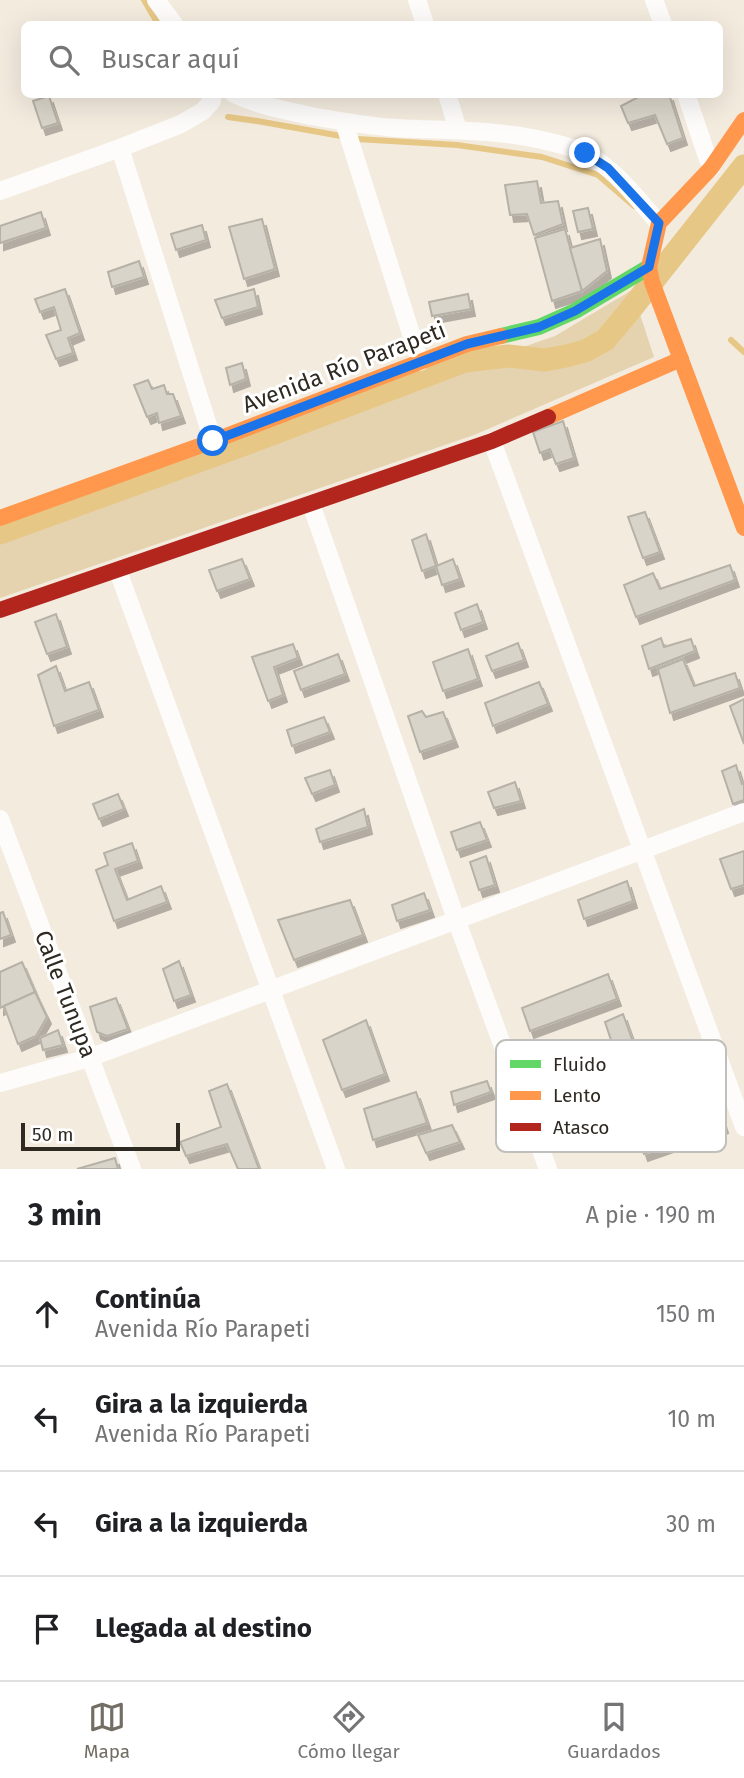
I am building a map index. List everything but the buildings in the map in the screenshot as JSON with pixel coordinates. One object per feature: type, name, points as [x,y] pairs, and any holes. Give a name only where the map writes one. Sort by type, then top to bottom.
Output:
[{"type":"main road","points":[[744,120],[711,167],[659,223],[649,267],[652,282],[744,526]]},
{"type":"main road","name":"Avenida Río Parapeti","points":[[2,512],[213,441],[467,344],[539,327],[575,311],[649,267]]},
{"type":"main road","points":[[0,610],[492,441],[681,359]]},
{"type":"street","points":[[156,0],[172,21]]},
{"type":"street","points":[[417,0],[424,21]]},
{"type":"street","points":[[654,0],[662,21]]},
{"type":"street","points":[[0,191],[181,124],[203,111],[212,98]]},
{"type":"street","points":[[242,98],[276,109],[344,122],[396,128],[499,133],[563,145],[585,153],[608,168],[659,223]]},
{"type":"street","points":[[448,98],[458,130]]},
{"type":"street","points":[[687,98],[711,167]]},
{"type":"street","points":[[344,122],[420,362]]},
{"type":"street","points":[[120,148],[213,441]]},
{"type":"street","points":[[492,441],[712,1040]]},
{"type":"street","points":[[311,504],[501,1040]]},
{"type":"street","points":[[118,571],[336,1169]]},
{"type":"street","points":[[0,1083],[89,1058],[744,812]]},
{"type":"street","name":"Calle Tunupa","points":[[0,820],[132,1169]]},
{"type":"street","points":[[726,1078],[744,1127]]},
{"type":"street","points":[[542,1152],[548,1169]]},
{"type":"shaded area","points":[[632,290],[654,357],[474,435],[0,598],[0,527],[461,355],[526,346],[555,336]]},
{"type":"waterway","points":[[144,0],[156,21]]},
{"type":"waterway","points":[[228,117],[341,136]]},
{"type":"waterway","points":[[357,139],[457,145],[542,157],[598,175],[634,206]]},
{"type":"waterway","points":[[0,533],[465,361],[508,356],[545,360],[585,351],[605,340],[744,166]]},
{"type":"waterway","points":[[731,340],[744,352]]},
{"type":"traffic: fast","points":[[501,336],[539,327],[575,311],[649,267]]},
{"type":"traffic: slow","points":[[744,120],[711,168],[659,223],[649,267],[652,282],[744,528]]},
{"type":"traffic: slow","points":[[0,518],[213,441],[467,344],[501,336]]},
{"type":"traffic: slow","points":[[548,417],[681,359]]},
{"type":"traffic: jam","points":[[0,610],[492,441],[548,417]]},
{"type":"route","points":[[213,441],[467,344],[539,327],[575,311],[649,267],[659,223],[608,168],[585,153]]}]
